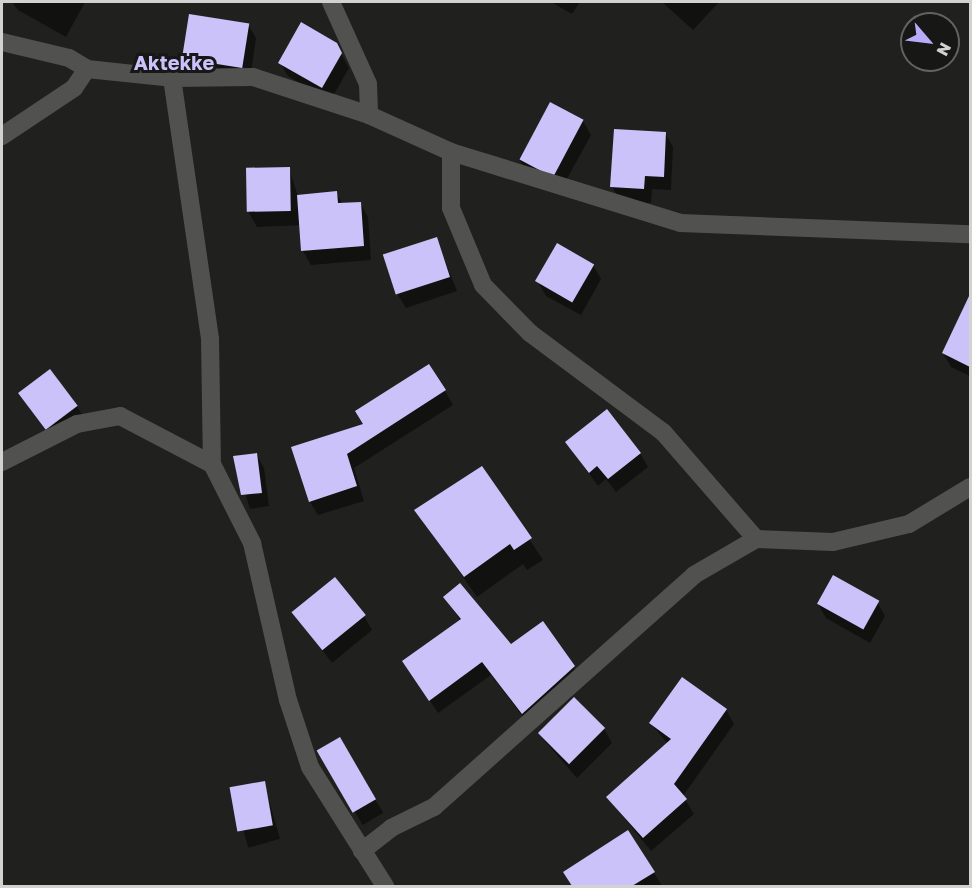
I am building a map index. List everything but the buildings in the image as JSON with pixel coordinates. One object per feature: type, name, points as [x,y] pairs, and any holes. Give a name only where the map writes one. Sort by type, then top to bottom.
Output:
[{"type":"street","points":[[331,2],[368,84],[369,114]]},
{"type":"street","points":[[2,42],[69,58],[87,69],[172,78],[254,77],[369,114],[451,152],[680,223],[970,234]]},
{"type":"street","points":[[2,136],[74,88],[87,69]]},
{"type":"street","points":[[172,78],[210,339],[212,464],[252,543],[288,700],[310,767],[385,886]]},
{"type":"street","points":[[451,152],[451,208],[483,285],[530,333],[663,432],[756,539]]},
{"type":"street","points":[[2,462],[77,424],[120,416],[212,464]]},
{"type":"street","points":[[362,850],[391,828],[434,807],[694,575],[756,539],[833,542],[909,524],[970,487]]},
{"type":"district","name":"Aktekke","points":[[174,62]]}]
